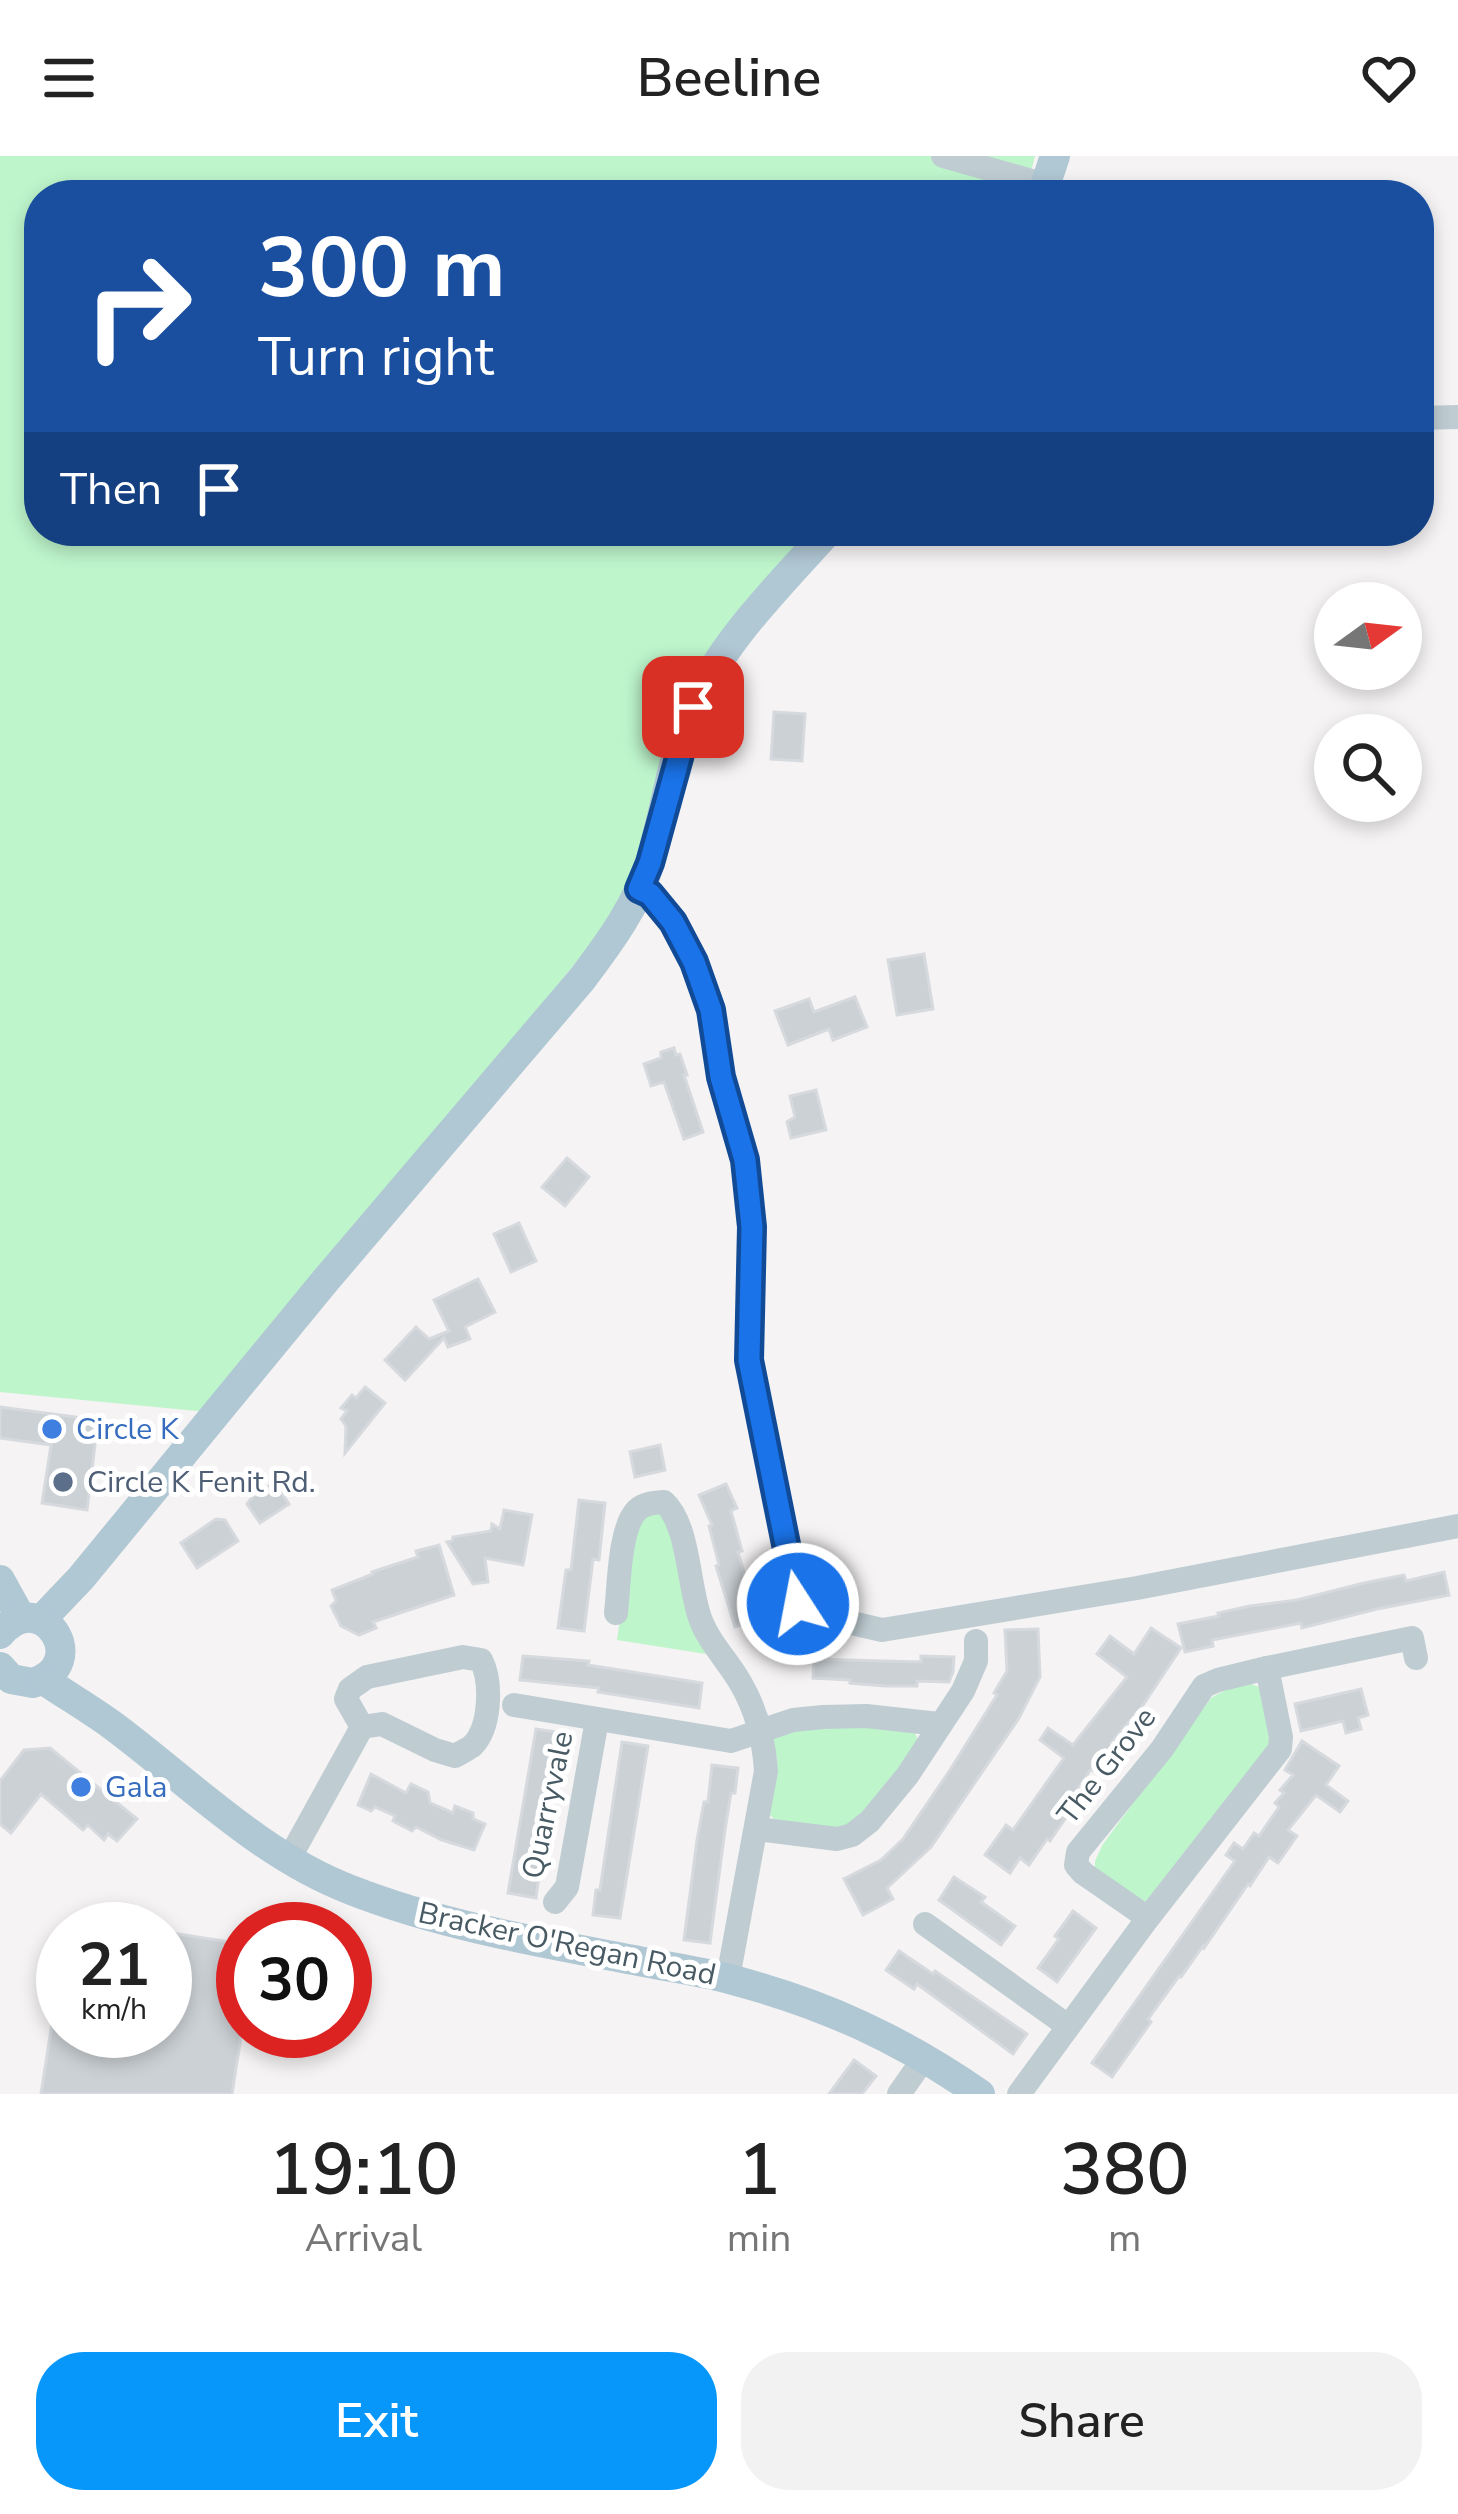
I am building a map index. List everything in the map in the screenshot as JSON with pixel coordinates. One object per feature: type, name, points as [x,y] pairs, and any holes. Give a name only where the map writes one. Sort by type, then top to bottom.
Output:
[{"type":"main road","points":[[27,1655],[81,1578],[612,938],[650,863],[693,707],[715,667],[816,546]]},
{"type":"main road","points":[[0,1580],[27,1655]]},
{"type":"main road","name":"Bracker O'Regan Road","points":[[27,1655],[234,1823],[347,1889],[492,1933],[728,1978],[798,1999],[926,2057],[980,2094]]},
{"type":"street","points":[[943,156],[1048,179]]},
{"type":"street","points":[[639,889],[650,894],[673,922],[694,962],[711,1010],[721,1077],[745,1160],[752,1227],[749,1360],[798,1604],[834,1619],[883,1630],[1116,1592],[1458,1526]]},
{"type":"street","points":[[616,1613],[623,1546],[631,1520],[639,1507],[664,1502],[675,1512],[681,1530],[701,1622],[740,1682],[756,1715],[764,1749],[766,1772],[728,1978]]},
{"type":"street","name":"The Grove","points":[[1148,1918],[1083,1873],[1076,1864],[1078,1852],[1162,1749],[1204,1686],[1412,1638],[1416,1658]]},
{"type":"street","points":[[757,1829],[837,1839],[870,1821],[907,1776],[971,1675],[976,1641]]},
{"type":"street","points":[[463,1657],[481,1660],[490,1696],[472,1747],[455,1756],[382,1724],[362,1727],[346,1699],[350,1689],[367,1677],[463,1657]]},
{"type":"street","points":[[1019,2094],[1280,1749],[1267,1668]]},
{"type":"street","name":"Quarryvale","points":[[514,1705],[731,1741],[793,1720],[823,1717],[939,1724]]},
{"type":"street","name":"Quarryvale","points":[[555,1902],[567,1888],[597,1720]]},
{"type":"street","points":[[289,1859],[362,1727]]},
{"type":"street","points":[[925,1924],[1069,2026]]},
{"type":"street","points":[[899,2094],[926,2057]]},
{"type":"green space","points":[[0,156],[1035,156],[1029,180],[24,180],[24,546],[804,546],[687,688],[647,855],[614,916],[207,1412],[0,1392]]},
{"type":"green space","points":[[658,1510],[675,1532],[683,1597],[706,1654],[617,1640],[634,1528],[640,1517]]},
{"type":"green space","points":[[1251,1684],[1259,1687],[1274,1739],[1153,1906],[1095,1872],[1103,1844],[1211,1698]]},
{"type":"green space","points":[[820,1721],[913,1729],[919,1742],[862,1819],[840,1831],[770,1815],[777,1760],[773,1735]]},
{"type":"building","points":[[774,712],[805,714],[802,761],[771,759]]},
{"type":"building","points":[[924,954],[933,1009],[897,1015],[888,960]]},
{"type":"building","points":[[855,997],[867,1027],[833,1040],[829,1029],[788,1045],[775,1011],[809,999],[814,1012]]},
{"type":"building","points":[[674,1048],[680,1054],[703,1132],[684,1139],[664,1082],[651,1086],[644,1064]]},
{"type":"building","points":[[816,1090],[826,1130],[791,1138],[787,1122],[795,1117],[790,1096]]},
{"type":"building","points":[[567,1158],[589,1177],[565,1206],[542,1187]]},
{"type":"building","points":[[519,1223],[536,1261],[511,1272],[494,1234]]},
{"type":"building","points":[[478,1279],[495,1312],[465,1327],[470,1339],[448,1347],[444,1338],[405,1380],[385,1360],[416,1327],[429,1339],[449,1331],[434,1300]]},
{"type":"building","points":[[365,1387],[385,1403],[345,1453],[346,1426],[341,1419],[347,1411],[341,1408]]},
{"type":"building","points":[[0,1407],[98,1420],[87,1510],[42,1503],[51,1445],[0,1438]]},
{"type":"building","points":[[660,1445],[665,1470],[635,1477],[630,1452]]},
{"type":"building","points":[[726,1484],[737,1508],[731,1511],[742,1551],[738,1552],[758,1620],[735,1627],[716,1566],[712,1525],[699,1495]]},
{"type":"building","points":[[277,1485],[289,1504],[260,1523],[247,1504],[259,1488]]},
{"type":"building","points":[[579,1500],[605,1503],[584,1631],[558,1628]]},
{"type":"building","points":[[504,1510],[532,1515],[523,1565],[485,1558],[488,1582],[473,1584],[447,1542],[491,1531],[492,1524],[500,1529]]},
{"type":"building","points":[[216,1519],[225,1520],[238,1541],[197,1568],[181,1543]]},
{"type":"building","points":[[439,1545],[454,1595],[373,1622],[376,1628],[359,1635],[341,1626],[331,1606],[336,1601],[332,1590]]},
{"type":"building","points":[[1444,1572],[1449,1595],[1302,1628],[1301,1623],[1212,1640],[1213,1646],[1185,1652],[1178,1624],[1404,1575],[1406,1581]]},
{"type":"building","points":[[1151,1628],[1181,1648],[1141,1708],[1091,1769],[1060,1816],[1065,1819],[1050,1841],[1029,1865],[1020,1858],[1010,1873],[985,1855],[1006,1825],[1013,1830],[1064,1758],[1040,1740],[1048,1728],[1073,1745],[1127,1677],[1097,1654],[1110,1636],[1134,1654]]},
{"type":"building","points":[[1038,1629],[1040,1677],[1019,1718],[931,1847],[887,1888],[893,1899],[863,1915],[844,1879],[881,1860],[903,1839],[950,1770],[1007,1671],[1005,1630]]},
{"type":"building","points":[[523,1656],[589,1661],[588,1665],[702,1683],[699,1708],[598,1692],[599,1688],[520,1680]]},
{"type":"building","points":[[921,1656],[954,1657],[949,1682],[885,1686],[813,1678],[814,1659],[921,1662]]},
{"type":"building","points":[[1361,1689],[1368,1715],[1358,1718],[1361,1729],[1346,1733],[1343,1721],[1301,1731],[1295,1704]]},
{"type":"building","points":[[536,1729],[562,1733],[536,1898],[508,1893]]},
{"type":"building","points":[[1302,1741],[1339,1766],[1326,1785],[1348,1801],[1340,1812],[1316,1795],[1288,1830],[1297,1836],[1278,1863],[1269,1857],[1248,1884],[1148,2019],[1151,2022],[1112,2077],[1092,2063],[1235,1861],[1226,1855],[1234,1843],[1243,1849],[1254,1833],[1259,1836],[1279,1807],[1275,1803],[1284,1793],[1280,1790],[1293,1775],[1285,1770]]},
{"type":"building","points":[[622,1742],[648,1746],[620,1918],[593,1915]]},
{"type":"building","points":[[50,1748],[137,1819],[117,1841],[108,1834],[104,1840],[88,1825],[83,1830],[41,1794],[11,1833],[0,1824],[0,1781],[24,1750]]},
{"type":"building","points":[[712,1765],[738,1768],[710,1943],[684,1940]]},
{"type":"building","points":[[371,1774],[406,1793],[411,1784],[428,1792],[430,1803],[453,1813],[455,1806],[473,1813],[473,1819],[485,1824],[474,1850],[416,1827],[412,1831],[393,1821],[395,1816],[358,1805]]},
{"type":"building","points":[[954,1877],[985,1897],[981,1902],[1015,1926],[1001,1945],[939,1900]]},
{"type":"building","points":[[1073,1911],[1096,1928],[1057,1982],[1038,1968]]},
{"type":"building","points":[[192,1936],[216,1940],[216,2058],[238,2058],[232,2094],[41,2094],[47,2058],[192,2058]]},
{"type":"building","points":[[899,1951],[1027,2034],[1013,2054],[917,1984],[914,1989],[886,1970]]},
{"type":"building","points":[[854,2060],[876,2076],[862,2094],[829,2094]]},
{"type":"place","name":"Circle K","points":[[52,1429]]},
{"type":"place","name":"Circle K Fenit Rd.","points":[[63,1482]]},
{"type":"place","name":"Gala","points":[[81,1787]]},
{"type":"route","points":[[693,707],[639,889],[650,894],[673,922],[694,962],[711,1010],[721,1077],[745,1160],[752,1227],[749,1360],[798,1604]]}]
